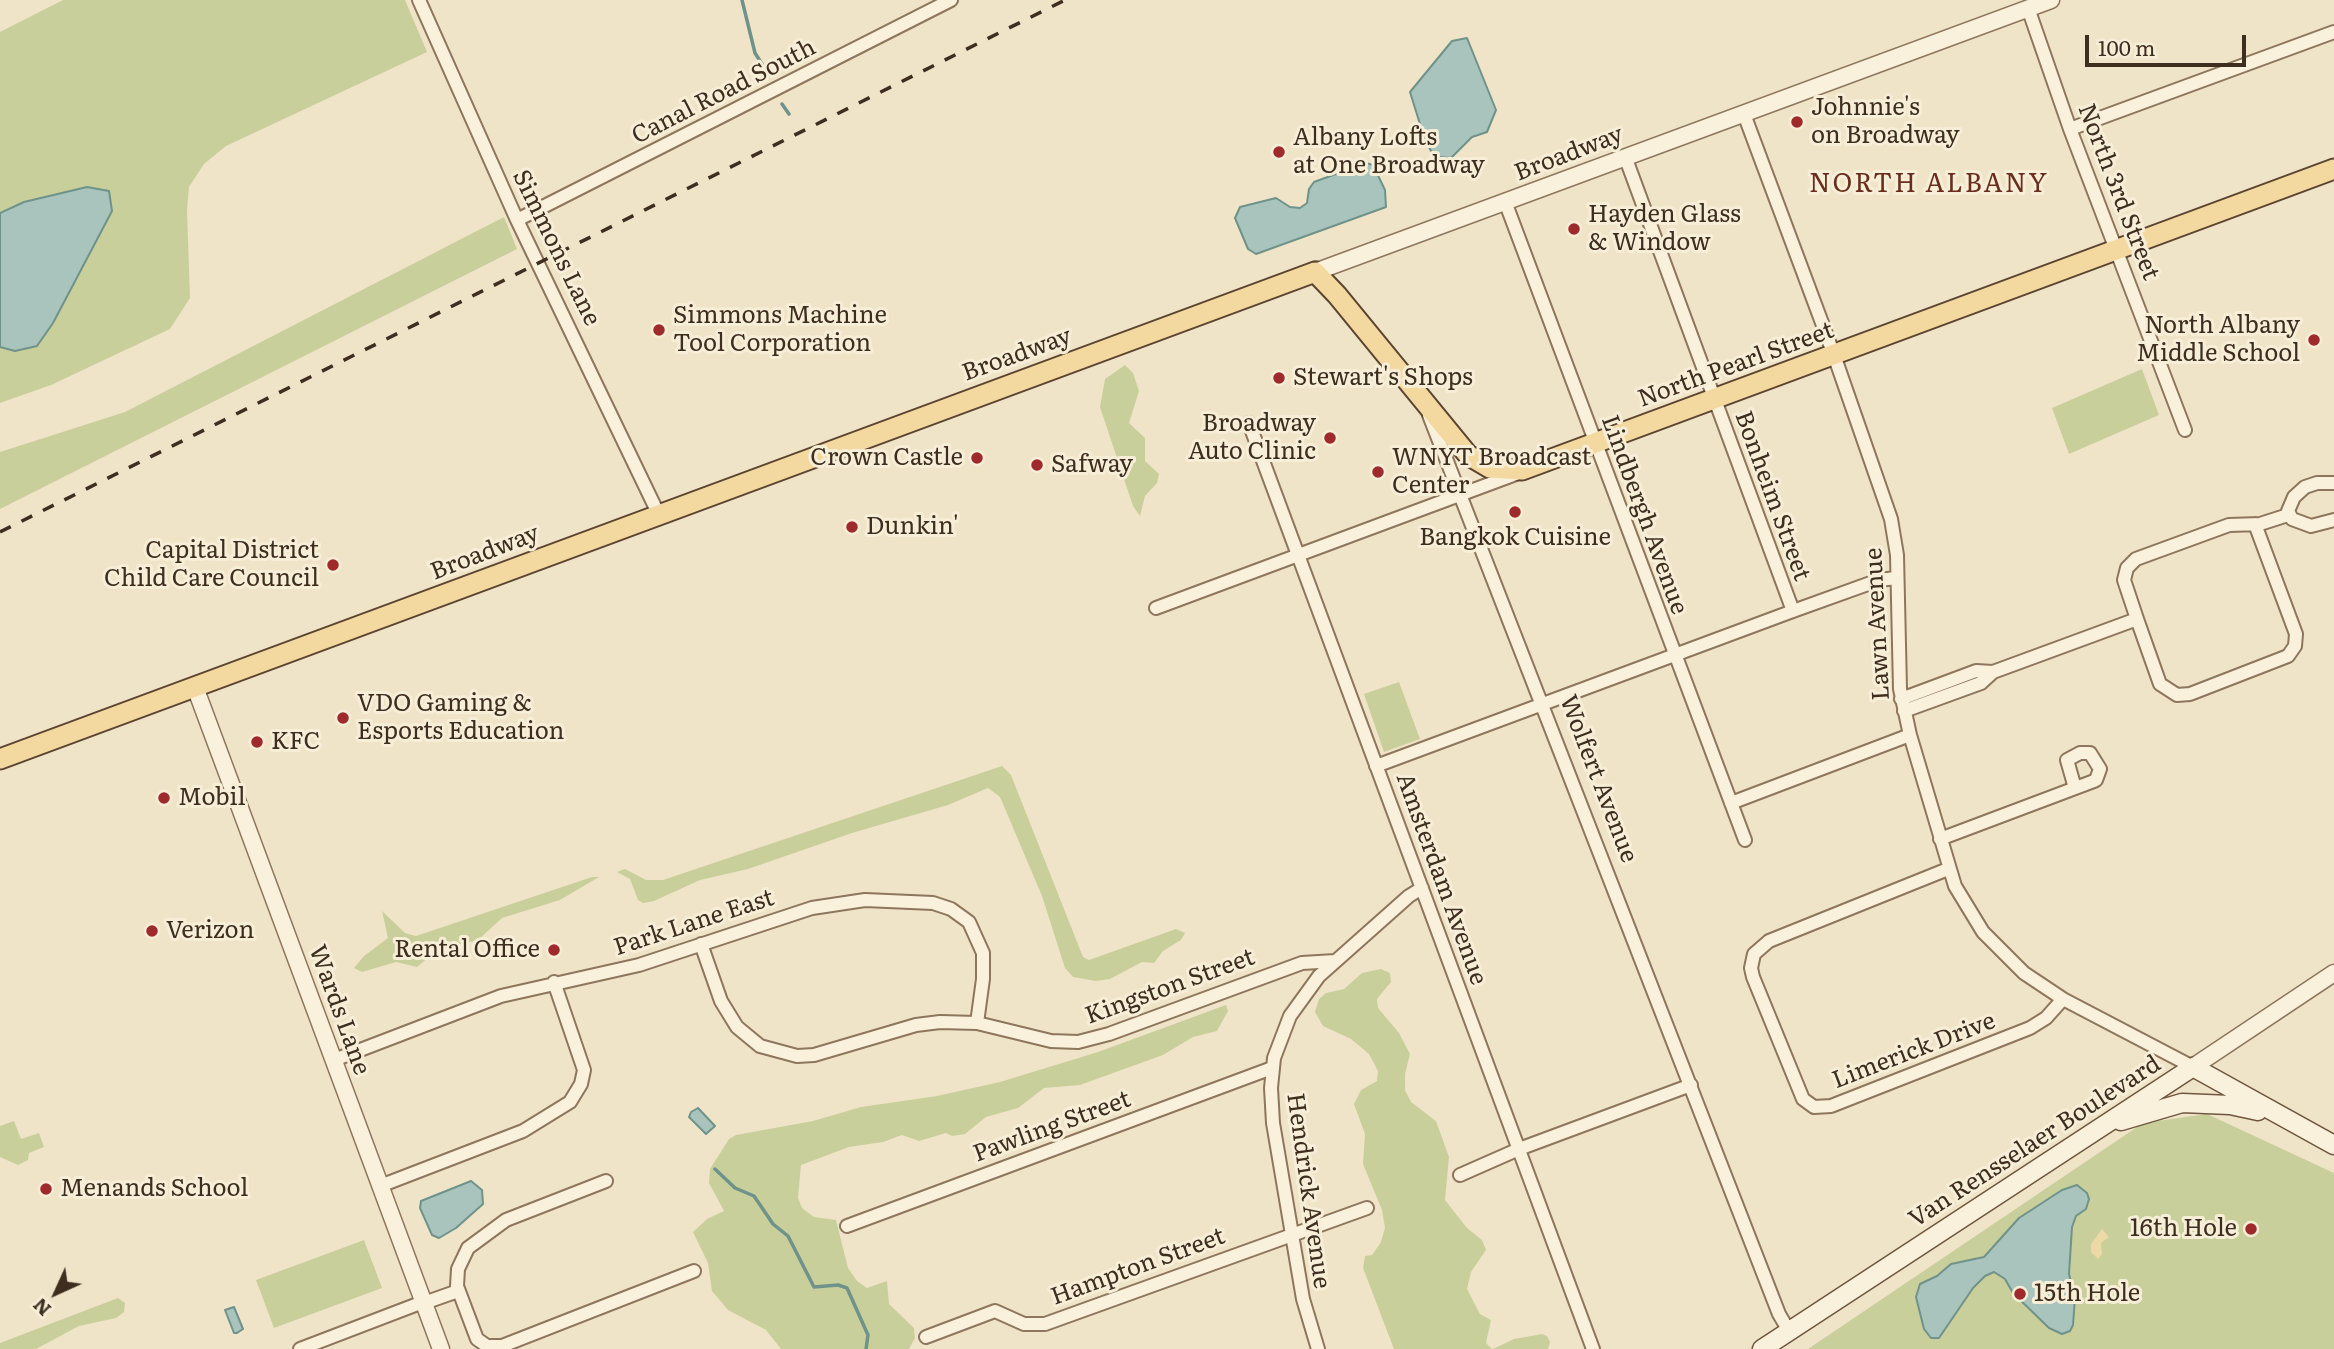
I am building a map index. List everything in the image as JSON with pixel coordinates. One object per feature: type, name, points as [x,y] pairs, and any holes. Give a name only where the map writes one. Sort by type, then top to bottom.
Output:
[{"type":"main road","name":"North Pearl Street","points":[[1533,467],[2334,169]]},
{"type":"main road","name":"Wolfert Avenue","points":[[1315,272],[1424,402]]},
{"type":"main road","name":"Broadway","points":[[0,759],[658,513],[1315,272]]},
{"type":"main road","points":[[1424,402],[1454,441],[1475,461],[1497,470],[1533,467]]},
{"type":"main road","points":[[2193,1067],[2334,1145]]},
{"type":"main road","name":"Van Rensselaer Boulevard","points":[[1762,1349],[2193,1067]]},
{"type":"main road","points":[[2105,1126],[2182,1103],[2195,1103],[2245,1107],[2313,1134]]},
{"type":"street","name":"Simmons Lane","points":[[419,0],[517,220],[658,513]]},
{"type":"street","name":"Canal Road South","points":[[517,220],[950,0]]},
{"type":"street","name":"Broadway","points":[[1315,272],[1506,204],[2051,0]]},
{"type":"street","name":"North 3rd Street","points":[[2028,8],[2070,129],[2185,430]]},
{"type":"street","points":[[2070,129],[2334,32]]},
{"type":"street","name":"Lawn Avenue","points":[[1744,114],[1834,355],[1891,519],[1896,578],[1897,662],[1903,705],[1948,869],[1969,911],[1991,943],[2024,973],[2063,999],[2193,1067]]},
{"type":"street","name":"Bonheim Street","points":[[1626,159],[1793,611]]},
{"type":"street","name":"Lindbergh Avenue","points":[[1506,204],[1745,840]]},
{"type":"street","name":"Wolfert Avenue","points":[[1424,402],[1779,1314],[1789,1331]]},
{"type":"street","name":"Amsterdam Avenue","points":[[1249,423],[1593,1349]]},
{"type":"street","name":"North Pearl Street","points":[[1156,608],[1533,467]]},
{"type":"street","points":[[2288,515],[2294,497],[2305,487],[2317,483],[2334,483]]},
{"type":"street","points":[[2255,524],[2296,634],[2295,646],[2288,656],[2190,694],[2177,695],[2160,684],[2137,619],[2124,580],[2132,562],[2226,526],[2255,524],[2288,515],[2311,526],[2334,520]]},
{"type":"street","points":[[1376,766],[1877,580],[1896,578]]},
{"type":"street","points":[[1903,705],[1976,671],[1993,672],[2137,619]]},
{"type":"street","name":"Wards Lane","points":[[195,687],[441,1349]]},
{"type":"street","points":[[1731,803],[1910,735]]},
{"type":"street","points":[[1940,839],[2075,789]]},
{"type":"street","name":"Limerick Drive","points":[[1948,869],[1769,941],[1757,949],[1751,963],[1753,977],[1803,1099],[1814,1107],[1827,1107],[1896,1081],[2030,1028],[2046,1018],[2063,999]]},
{"type":"street","name":"Hendrick Avenue","points":[[1318,1349],[1305,1310],[1291,1233],[1273,1123],[1272,1068],[1282,1032],[1295,1007],[1335,961],[1409,896],[1422,888]]},
{"type":"street","name":"Park Lane East","points":[[334,1060],[501,996],[554,982],[628,968],[827,904],[886,900],[933,902],[963,916],[980,943],[984,966],[977,1023]]},
{"type":"street","name":"Kingston Street","points":[[701,944],[721,1001],[746,1036],[776,1052],[814,1055],[916,1025],[940,1022],[977,1023],[1051,1041],[1078,1042],[1109,1034],[1302,963],[1335,961]]},
{"type":"street","name":"Van Rensselaer Boulevard","points":[[2193,1067],[2334,974]]},
{"type":"street","points":[[380,1186],[523,1131],[565,1107],[576,1096],[584,1070],[554,982]]},
{"type":"street","name":"Pawling Street","points":[[847,1226],[1272,1068]]},
{"type":"street","points":[[1460,1175],[1519,1149],[1691,1085]]},
{"type":"street","points":[[606,1181],[506,1220],[480,1236],[463,1257],[457,1278],[458,1291],[475,1336],[483,1344],[494,1347],[694,1271]]},
{"type":"street","name":"Hampton Street","points":[[926,1337],[993,1311],[1004,1313],[1024,1324],[1045,1324],[1291,1233],[1367,1208]]},
{"type":"street","points":[[300,1349],[458,1291]]},
{"type":"green space","points":[[63,0],[405,0],[427,52],[226,146],[204,164],[189,187],[187,210],[190,298],[170,329],[51,385],[0,403],[0,32]]},
{"type":"green space","points":[[504,217],[517,249],[0,509],[0,452],[125,412]]},
{"type":"green space","points":[[1125,365],[1133,373],[1139,391],[1129,423],[1145,438],[1145,461],[1159,474],[1157,483],[1145,496],[1140,516],[1133,506],[1100,407],[1105,379]]},
{"type":"green space","points":[[2142,369],[2159,415],[2069,454],[2052,408]]},
{"type":"green space","points":[[1399,682],[1420,739],[1384,752],[1364,694]]},
{"type":"green space","points":[[1002,766],[1011,775],[1083,957],[1089,960],[1176,929],[1185,933],[1181,940],[1163,951],[1154,963],[1142,962],[1110,979],[1096,981],[1073,977],[1065,968],[1042,896],[1000,797],[988,788],[948,805],[852,833],[748,869],[700,880],[654,901],[643,903],[638,900],[630,879],[617,872],[625,869],[646,880],[663,880]]},
{"type":"green space","points":[[592,877],[599,877],[560,900],[502,918],[478,940],[437,950],[417,967],[396,962],[362,972],[354,968],[364,956],[388,938],[382,911],[405,933],[416,936]]},
{"type":"green space","points":[[1381,969],[1390,973],[1391,982],[1377,999],[1378,1008],[1399,1033],[1410,1054],[1405,1074],[1405,1090],[1411,1102],[1436,1121],[1449,1157],[1445,1200],[1467,1228],[1482,1240],[1486,1250],[1471,1272],[1467,1289],[1480,1314],[1491,1320],[1486,1343],[1492,1349],[1394,1349],[1363,1268],[1365,1256],[1372,1255],[1381,1242],[1385,1228],[1382,1210],[1363,1164],[1365,1134],[1354,1104],[1361,1090],[1377,1081],[1378,1071],[1369,1054],[1351,1039],[1323,1026],[1315,1012],[1319,999],[1326,993],[1344,989],[1362,973]]},
{"type":"green space","points":[[1226,1005],[1228,1011],[1217,1031],[1193,1037],[1163,1055],[1080,1085],[1044,1088],[1018,1108],[986,1117],[965,1134],[952,1136],[946,1133],[919,1141],[902,1135],[883,1142],[849,1147],[801,1165],[798,1198],[802,1208],[814,1217],[836,1220],[848,1268],[857,1281],[867,1288],[887,1281],[889,1304],[914,1328],[915,1338],[909,1349],[781,1349],[766,1330],[728,1310],[712,1291],[708,1263],[693,1232],[707,1219],[724,1211],[709,1183],[710,1169],[729,1139],[736,1135],[813,1121],[861,1107],[937,1096],[1000,1082],[1098,1052]]},
{"type":"green space","points":[[2207,1114],[2334,1173],[2334,1349],[1808,1349],[2143,1123]]},
{"type":"green space","points":[[14,1121],[21,1139],[39,1133],[44,1147],[29,1153],[28,1160],[18,1165],[0,1157],[0,1126]]},
{"type":"green space","points":[[364,1240],[382,1288],[274,1328],[256,1280]]},
{"type":"green space","points":[[118,1298],[125,1303],[124,1312],[116,1318],[79,1326],[36,1349],[0,1349],[0,1343]]},
{"type":"green space","points":[[1542,1334],[1547,1336],[1550,1342],[1548,1349],[1493,1349],[1514,1339]]},
{"type":"sand","points":[[2102,1229],[2109,1237],[2101,1243],[2102,1254],[2098,1259],[2091,1252],[2091,1244]]},
{"type":"water","points":[[1467,38],[1496,110],[1487,132],[1472,137],[1451,158],[1438,157],[1433,155],[1424,137],[1410,92],[1452,41]]},
{"type":"water","points":[[1366,163],[1373,165],[1385,190],[1386,207],[1256,254],[1248,249],[1235,218],[1240,207],[1276,198],[1290,207],[1300,208],[1307,203],[1309,189],[1314,182]]},
{"type":"water","points":[[87,187],[109,191],[112,211],[53,323],[37,346],[15,351],[0,347],[0,213],[24,202]]},
{"type":"water","points":[[698,1108],[715,1126],[706,1134],[689,1117],[691,1112]]},
{"type":"water","points":[[471,1181],[482,1190],[483,1204],[456,1228],[439,1238],[432,1235],[420,1208],[421,1201]]},
{"type":"water","points":[[2077,1185],[2087,1193],[2089,1199],[2086,1209],[2076,1216],[2072,1227],[2069,1274],[2075,1298],[2070,1331],[2062,1334],[2049,1328],[2013,1293],[2005,1279],[1994,1272],[1985,1276],[1973,1288],[1939,1338],[1931,1338],[1924,1329],[1916,1297],[1920,1284],[1937,1276],[1951,1264],[1984,1257],[2019,1218],[2062,1190]]},
{"type":"water","points":[[234,1307],[243,1329],[237,1333],[234,1333],[225,1310]]},
{"type":"waterway","points":[[742,0],[755,53],[769,75]]},
{"type":"waterway","points":[[782,104],[789,114]]},
{"type":"waterway","points":[[715,1169],[735,1188],[754,1196],[773,1224],[788,1236],[814,1287],[838,1285],[847,1288],[868,1335],[866,1349]]},
{"type":"railway","points":[[0,532],[1065,0]]},
{"type":"place","name":"Johnnie's on Broadway","points":[[1797,122]]},
{"type":"place","name":"Albany Lofts at One Broadway","points":[[1279,152]]},
{"type":"place","name":"Hayden Glass & Window","points":[[1574,229]]},
{"type":"place","name":"Simmons Machine Tool Corporation","points":[[659,330]]},
{"type":"place","name":"North Albany Middle School","points":[[2314,340]]},
{"type":"place","name":"Stewart's Shops","points":[[1279,378]]},
{"type":"place","name":"Broadway Auto Clinic","points":[[1330,438]]},
{"type":"place","name":"Crown Castle","points":[[977,458]]},
{"type":"place","name":"Safway","points":[[1037,465]]},
{"type":"place","name":"WNYT Broadcast Center","points":[[1378,472]]},
{"type":"place","name":"Bangkok Cuisine","points":[[1515,512]]},
{"type":"place","name":"Dunkin'","points":[[852,527]]},
{"type":"place","name":"Capital District Child Care Council","points":[[333,565]]},
{"type":"place","name":"VDO Gaming & Esports Education","points":[[343,718]]},
{"type":"place","name":"KFC","points":[[257,742]]},
{"type":"place","name":"Mobil","points":[[164,798]]},
{"type":"place","name":"Verizon","points":[[152,931]]},
{"type":"place","name":"Rental Office","points":[[554,950]]},
{"type":"place","name":"Menands School","points":[[46,1189]]},
{"type":"place","name":"16th Hole","points":[[2251,1229]]},
{"type":"place","name":"15th Hole","points":[[2020,1294]]},
{"type":"district","name":"NORTH ALBANY","points":[[1929,184]]}]
